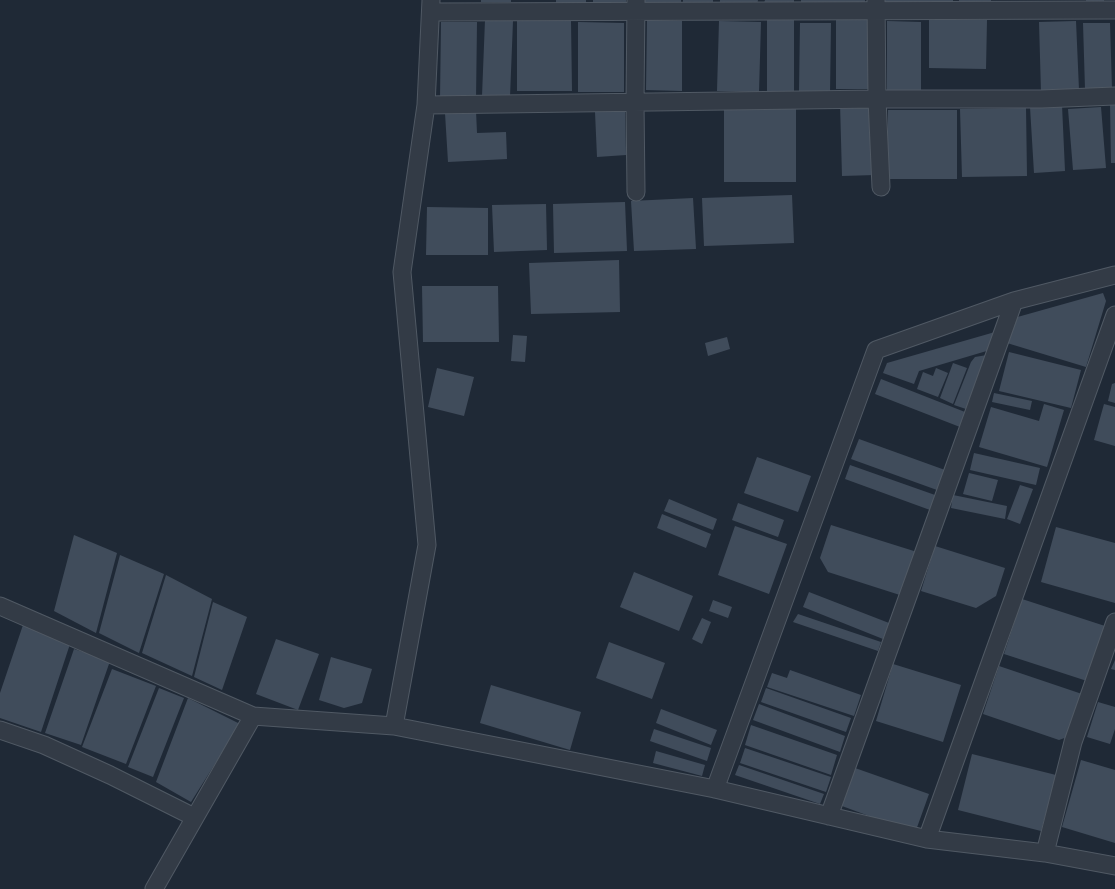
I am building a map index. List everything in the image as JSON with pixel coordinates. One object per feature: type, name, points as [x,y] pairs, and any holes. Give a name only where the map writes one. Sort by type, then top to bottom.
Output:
[{"type":"street","points":[[876,5],[877,99],[881,187]]},
{"type":"street","points":[[394,726],[427,545],[402,272],[426,105],[431,6],[876,5],[1115,10]]},
{"type":"street","points":[[636,6],[636,192]]},
{"type":"street","points":[[426,105],[877,99],[1041,99],[1115,96]]},
{"type":"street","points":[[715,789],[876,350],[1014,301],[1115,275]]},
{"type":"street","points":[[829,816],[1014,301]]},
{"type":"street","points":[[927,839],[1115,315]]},
{"type":"street","points":[[0,606],[253,716],[394,726],[715,789],[927,839],[1045,853],[1115,866]]},
{"type":"street","points":[[1045,853],[1073,742],[1115,622]]},
{"type":"street","points":[[154,889],[253,716]]},
{"type":"street","points":[[0,730],[44,745],[110,775],[194,817]]},
{"type":"building","points":[[481,0],[511,0],[511,2],[481,2]]},
{"type":"building","points":[[556,0],[586,0],[586,3],[556,3]]},
{"type":"building","points":[[593,0],[626,0],[626,2],[593,3]]},
{"type":"building","points":[[645,0],[681,0],[681,5],[645,4]]},
{"type":"building","points":[[683,0],[713,0],[713,3],[683,3]]},
{"type":"building","points":[[720,0],[758,0],[757,6],[720,4]]},
{"type":"building","points":[[765,0],[794,0],[794,4],[764,3]]},
{"type":"building","points":[[801,0],[865,0],[865,4],[801,2]]},
{"type":"building","points":[[885,0],[953,0],[953,4],[885,4]]},
{"type":"building","points":[[959,0],[991,0],[991,3],[959,2]]},
{"type":"building","points":[[1104,0],[1104,2],[1086,1]]},
{"type":"building","points":[[836,18],[868,18],[868,89],[836,89]]},
{"type":"building","points":[[929,19],[987,20],[986,69],[929,68]]},
{"type":"building","points":[[485,20],[513,21],[510,97],[482,96]]},
{"type":"building","points":[[647,20],[682,21],[682,91],[646,90]]},
{"type":"building","points":[[767,20],[794,20],[794,91],[767,91]]},
{"type":"building","points":[[517,21],[571,21],[572,91],[517,91]]},
{"type":"building","points":[[719,21],[761,22],[759,92],[717,91]]},
{"type":"building","points":[[887,21],[921,22],[921,90],[887,90]]},
{"type":"building","points":[[1076,21],[1079,90],[1041,92],[1039,22]]},
{"type":"building","points":[[441,22],[477,22],[476,100],[440,99]]},
{"type":"building","points":[[578,22],[624,23],[624,92],[578,92]]},
{"type":"building","points":[[800,23],[831,23],[830,93],[799,92]]},
{"type":"building","points":[[1083,23],[1110,23],[1112,89],[1085,89]]},
{"type":"building","points":[[1115,101],[1115,163],[1111,163],[1110,102]]},
{"type":"building","points":[[840,103],[873,103],[875,175],[842,176]]},
{"type":"building","points":[[1062,105],[1065,171],[1034,173],[1030,107]]},
{"type":"building","points":[[724,107],[796,107],[796,182],[724,182]]},
{"type":"building","points":[[1101,107],[1106,168],[1073,170],[1068,109]]},
{"type":"building","points":[[1026,108],[1027,176],[962,177],[960,109]]},
{"type":"building","points":[[625,110],[626,155],[597,157],[595,112]]},
{"type":"building","points":[[888,110],[957,110],[957,179],[888,179]]},
{"type":"building","points":[[476,111],[477,133],[506,132],[507,159],[448,162],[445,113]]},
{"type":"building","points":[[792,195],[794,243],[704,246],[702,198]]},
{"type":"building","points":[[693,198],[696,249],[634,251],[631,201]]},
{"type":"building","points":[[625,202],[627,251],[554,253],[553,204]]},
{"type":"building","points":[[546,204],[547,250],[494,252],[492,205]]},
{"type":"building","points":[[427,207],[488,208],[488,255],[426,255]]},
{"type":"building","points":[[619,260],[620,312],[531,314],[529,263]]},
{"type":"building","points":[[422,286],[498,286],[499,342],[423,342]]},
{"type":"building","points":[[1103,293],[1106,301],[1086,367],[1007,343],[1014,318]]},
{"type":"building","points":[[995,332],[990,350],[919,371],[914,384],[883,373],[887,363]]},
{"type":"building","points":[[513,335],[527,336],[525,362],[511,361]]},
{"type":"building","points":[[727,337],[730,349],[708,356],[705,343]]},
{"type":"building","points":[[1009,352],[1081,370],[1071,408],[999,391]]},
{"type":"building","points":[[987,355],[966,409],[954,405],[971,362],[975,357]]},
{"type":"building","points":[[953,363],[967,368],[953,404],[940,398]]},
{"type":"building","points":[[437,368],[474,377],[464,416],[428,407]]},
{"type":"building","points":[[936,368],[948,373],[938,397],[917,389],[923,372],[933,376]]},
{"type":"building","points":[[881,379],[965,412],[960,427],[875,394]]},
{"type":"building","points":[[1115,383],[1115,403],[1108,401],[1112,384]]},
{"type":"building","points":[[994,393],[1032,401],[1030,410],[992,402]]},
{"type":"building","points":[[1044,404],[1064,410],[1047,467],[979,447],[991,407],[1039,421]]},
{"type":"building","points":[[1104,404],[1115,407],[1115,446],[1094,440]]},
{"type":"building","points":[[859,439],[945,470],[937,490],[851,459]]},
{"type":"building","points":[[974,453],[1040,468],[1036,485],[970,470]]},
{"type":"building","points":[[757,457],[811,476],[798,512],[744,493]]},
{"type":"building","points":[[850,465],[935,495],[930,510],[845,479]]},
{"type":"building","points":[[969,473],[998,480],[992,501],[963,494]]},
{"type":"building","points":[[1020,485],[1033,489],[1020,524],[1007,519]]},
{"type":"building","points":[[953,495],[1007,506],[1005,519],[951,508]]},
{"type":"building","points":[[669,499],[717,519],[713,530],[664,511]]},
{"type":"building","points":[[738,503],[784,520],[778,537],[732,520]]},
{"type":"building","points":[[662,514],[711,534],[706,548],[657,528]]},
{"type":"building","points":[[831,525],[917,552],[903,596],[828,572],[820,558]]},
{"type":"building","points":[[735,526],[787,544],[769,594],[718,575]]},
{"type":"building","points":[[1056,527],[1115,543],[1115,603],[1041,582]]},
{"type":"building","points":[[74,535],[117,553],[96,633],[54,611]]},
{"type":"building","points":[[935,546],[1005,568],[996,596],[976,608],[921,591]]},
{"type":"building","points":[[120,555],[164,574],[139,653],[99,633]]},
{"type":"building","points":[[634,572],[693,596],[679,631],[620,607]]},
{"type":"building","points":[[166,575],[212,599],[192,676],[142,653]]},
{"type":"building","points":[[809,592],[889,623],[883,639],[803,607]]},
{"type":"building","points":[[1022,599],[1105,626],[1087,681],[1004,654]]},
{"type":"building","points":[[713,600],[732,607],[728,618],[709,611]]},
{"type":"building","points":[[213,602],[247,617],[222,690],[194,677]]},
{"type":"building","points":[[798,614],[881,642],[878,651],[793,622]]},
{"type":"building","points":[[702,618],[711,622],[702,644],[692,639]]},
{"type":"building","points":[[23,625],[71,641],[41,732],[0,718],[0,693]]},
{"type":"building","points":[[276,639],[319,654],[298,710],[256,694]]},
{"type":"building","points":[[609,642],[665,663],[652,699],[596,678]]},
{"type":"building","points":[[74,649],[110,661],[81,745],[45,733]]},
{"type":"building","points":[[331,657],[372,669],[362,703],[344,708],[319,700]]},
{"type":"building","points":[[1115,660],[1115,670],[1111,669]]},
{"type":"building","points":[[893,664],[961,685],[943,742],[876,721]]},
{"type":"building","points":[[999,666],[1082,694],[1067,737],[1059,740],[983,714]]},
{"type":"building","points":[[112,669],[156,686],[126,764],[82,747]]},
{"type":"building","points":[[790,670],[861,695],[854,716],[767,687],[772,673],[787,678]]},
{"type":"building","points":[[491,685],[581,712],[570,750],[480,723]]},
{"type":"building","points":[[159,688],[184,698],[153,777],[128,767]]},
{"type":"building","points":[[766,688],[851,718],[846,732],[761,702]]},
{"type":"building","points":[[188,698],[240,724],[191,802],[156,782]]},
{"type":"building","points":[[1098,702],[1115,707],[1115,729],[1110,744],[1087,737]]},
{"type":"building","points":[[759,704],[845,736],[840,752],[753,720]]},
{"type":"building","points":[[661,709],[717,730],[711,745],[656,723]]},
{"type":"building","points":[[751,725],[837,755],[831,775],[745,745]]},
{"type":"building","points":[[654,729],[711,748],[707,761],[650,741]]},
{"type":"building","points":[[745,748],[831,777],[826,792],[740,763]]},
{"type":"building","points":[[656,751],[705,765],[702,776],[653,763]]},
{"type":"building","points":[[972,754],[1056,775],[1041,831],[958,810]]},
{"type":"building","points":[[1081,760],[1115,770],[1115,843],[1062,827]]},
{"type":"building","points":[[739,765],[824,794],[820,804],[735,775]]},
{"type":"building","points":[[855,768],[929,794],[915,833],[842,806]]}]
